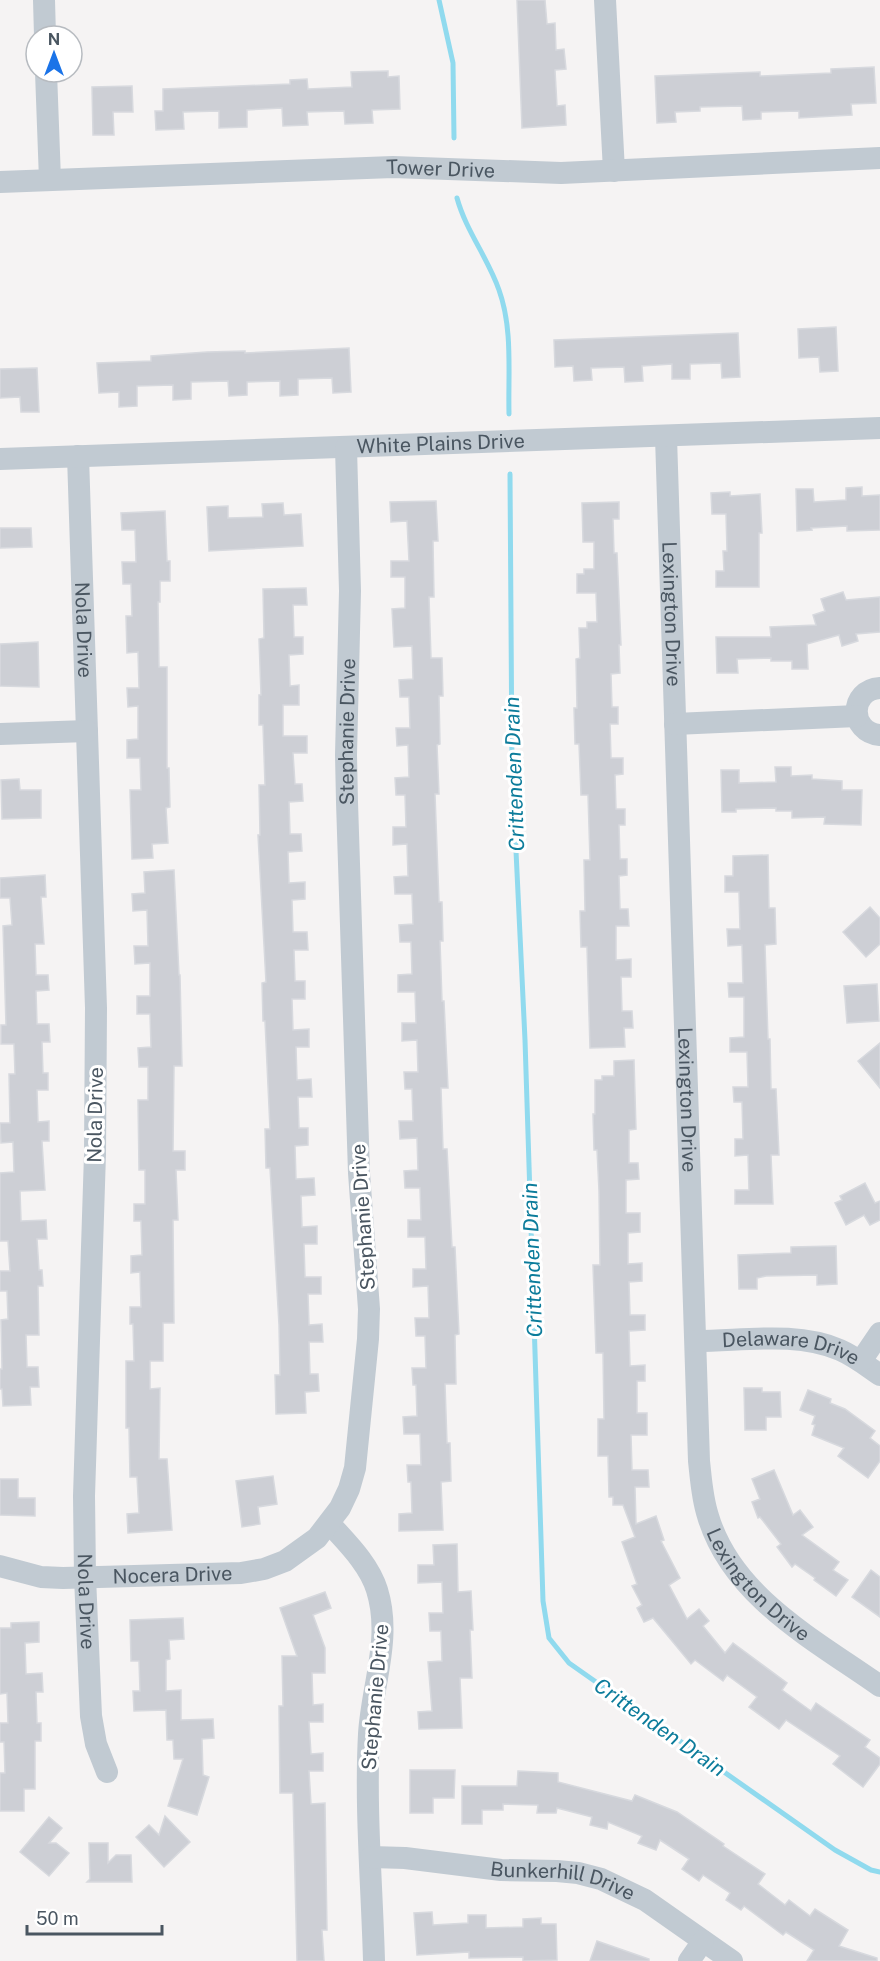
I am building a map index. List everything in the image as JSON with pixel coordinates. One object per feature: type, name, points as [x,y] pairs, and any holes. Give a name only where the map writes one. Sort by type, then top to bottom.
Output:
[{"type":"street","points":[[44,0],[45,24]]},
{"type":"street","points":[[605,0],[614,171]]},
{"type":"street","points":[[47,84],[51,180]]},
{"type":"street","name":"Tower Drive","points":[[0,182],[393,167],[536,173],[614,171],[880,158]]},
{"type":"street","name":"White Plains Drive","points":[[0,459],[880,428]]},
{"type":"street","name":"Lexington Drive","points":[[666,436],[699,1461],[702,1491],[708,1516],[728,1561],[744,1582],[766,1604],[880,1686]]},
{"type":"street","name":"Stephanie Drive","points":[[346,448],[350,591],[346,755],[347,825],[359,1173],[369,1309],[355,1468],[349,1489],[330,1524],[368,1571],[377,1588],[382,1611],[384,1633],[369,1733],[374,1961]]},
{"type":"street","name":"Nola Drive","points":[[78,456],[96,1063],[86,1439],[85,1577],[92,1716],[96,1744],[107,1772]]},
{"type":"street","points":[[880,688],[869,690],[863,695],[858,701],[856,716],[870,734],[880,735]]},
{"type":"street","points":[[675,724],[856,716]]},
{"type":"street","points":[[0,734],[87,731]]},
{"type":"street","points":[[861,1361],[880,1333]]},
{"type":"street","name":"Delaware Drive","points":[[696,1341],[791,1339],[816,1342],[840,1350],[861,1361],[880,1375]]},
{"type":"street","name":"Nocera Drive","points":[[0,1566],[41,1577],[242,1573],[264,1569],[285,1561],[303,1550],[330,1524]]},
{"type":"street","name":"Bunkerhill Drive","points":[[371,1857],[405,1858],[477,1868],[578,1873],[601,1879],[645,1900],[732,1961]]},
{"type":"street","points":[[689,1961],[703,1941]]},
{"type":"building","points":[[517,0],[545,0],[547,24],[555,23],[556,50],[564,49],[566,69],[555,70],[557,106],[565,105],[566,125],[522,128]]},
{"type":"building","points":[[874,67],[876,103],[851,104],[852,115],[799,118],[799,111],[761,112],[761,119],[743,120],[742,106],[700,107],[700,111],[675,112],[676,122],[657,123],[655,76],[760,72],[760,76],[831,73],[831,69]]},
{"type":"building","points":[[388,71],[388,77],[399,76],[400,109],[372,110],[373,123],[345,124],[344,111],[307,112],[308,125],[283,126],[282,108],[247,110],[247,127],[219,128],[219,111],[183,112],[184,129],[156,130],[155,111],[163,111],[163,89],[290,84],[290,80],[307,79],[308,89],[352,87],[351,72]]},
{"type":"building","points":[[132,86],[133,112],[113,112],[114,135],[93,135],[92,87]]},
{"type":"building","points":[[836,327],[838,371],[820,372],[819,357],[799,358],[798,329]]},
{"type":"building","points":[[738,333],[740,377],[722,378],[721,363],[690,364],[690,379],[672,379],[672,364],[642,366],[643,381],[625,382],[624,367],[591,368],[592,380],[574,381],[573,366],[555,367],[554,340]]},
{"type":"building","points":[[349,348],[351,392],[333,393],[332,378],[298,379],[298,395],[280,396],[280,381],[247,382],[247,395],[229,396],[228,381],[191,382],[191,399],[173,400],[173,385],[137,386],[137,406],[119,407],[119,392],[99,393],[97,363],[151,361],[151,356],[207,352],[245,351],[245,353]]},
{"type":"building","points":[[37,368],[39,412],[21,412],[20,397],[0,398],[0,369]]},
{"type":"building","points":[[862,487],[862,496],[880,495],[880,530],[847,531],[847,526],[797,531],[796,489],[813,489],[814,502],[846,500],[846,488]]},
{"type":"building","points":[[730,492],[730,496],[760,494],[762,533],[759,533],[759,587],[716,587],[716,571],[724,571],[723,551],[727,551],[726,514],[712,514],[711,493]]},
{"type":"building","points":[[436,501],[438,541],[433,541],[434,597],[429,597],[431,658],[442,658],[443,696],[439,696],[440,744],[437,745],[439,794],[435,794],[439,902],[442,902],[443,941],[440,941],[448,1088],[441,1088],[443,1149],[447,1149],[459,1334],[455,1335],[456,1384],[445,1384],[451,1481],[441,1482],[443,1530],[399,1531],[399,1514],[412,1513],[411,1482],[408,1482],[407,1465],[421,1465],[420,1434],[404,1434],[403,1417],[417,1416],[416,1385],[413,1385],[412,1368],[426,1368],[425,1336],[416,1336],[415,1318],[429,1318],[428,1286],[413,1287],[413,1269],[426,1269],[425,1237],[408,1237],[408,1220],[421,1220],[420,1188],[405,1188],[404,1171],[418,1170],[417,1138],[400,1139],[399,1121],[413,1121],[412,1089],[405,1089],[404,1072],[418,1072],[417,1040],[402,1041],[402,1023],[416,1023],[415,992],[398,992],[398,975],[412,974],[411,942],[400,942],[399,925],[413,924],[412,894],[395,894],[394,877],[408,876],[407,844],[393,845],[393,827],[406,827],[405,795],[396,795],[395,778],[409,777],[408,745],[397,746],[396,728],[410,728],[409,697],[400,697],[399,680],[413,679],[412,646],[394,647],[392,609],[405,608],[405,577],[391,577],[391,561],[409,561],[407,521],[391,522],[390,502]]},
{"type":"building","points":[[619,502],[619,519],[613,519],[614,553],[617,553],[620,673],[611,674],[612,707],[618,707],[618,724],[610,724],[611,758],[623,758],[623,774],[615,775],[616,809],[625,809],[625,825],[619,825],[620,859],[627,859],[627,875],[619,876],[620,909],[628,909],[629,926],[616,926],[616,960],[631,959],[631,977],[621,977],[622,1011],[632,1011],[633,1028],[624,1028],[625,1047],[590,1048],[587,947],[581,947],[580,911],[585,911],[584,860],[590,860],[588,795],[581,795],[579,744],[575,744],[574,708],[577,708],[576,659],[580,658],[579,628],[587,628],[587,622],[597,622],[596,593],[577,593],[577,574],[584,574],[584,569],[594,569],[594,542],[583,542],[582,503]]},
{"type":"building","points":[[283,503],[284,515],[301,514],[303,546],[209,551],[207,507],[228,506],[228,518],[263,517],[262,504]]},
{"type":"building","points":[[165,511],[170,581],[160,581],[160,602],[158,602],[159,667],[167,667],[167,768],[169,768],[170,807],[166,808],[168,843],[152,844],[153,858],[132,859],[130,790],[141,790],[140,758],[127,758],[127,740],[138,739],[138,706],[128,707],[127,688],[139,688],[138,652],[127,653],[126,616],[132,616],[131,584],[123,584],[122,562],[136,562],[135,530],[122,530],[121,513]]},
{"type":"building","points":[[0,528],[31,528],[32,547],[0,548]]},
{"type":"building","points":[[306,588],[307,605],[293,605],[294,637],[303,637],[303,654],[289,655],[290,686],[299,685],[299,705],[283,705],[283,736],[307,736],[307,753],[293,753],[295,784],[302,784],[303,801],[289,802],[290,834],[301,834],[302,851],[288,852],[289,883],[305,882],[305,899],[292,900],[293,932],[307,932],[308,950],[294,950],[295,981],[305,981],[305,999],[292,999],[293,1030],[309,1029],[309,1047],[296,1047],[297,1080],[311,1079],[312,1097],[298,1097],[299,1128],[308,1128],[308,1145],[295,1146],[296,1179],[314,1178],[315,1195],[301,1196],[302,1227],[317,1226],[317,1244],[304,1244],[305,1277],[321,1277],[321,1294],[308,1294],[309,1325],[322,1324],[323,1342],[309,1342],[310,1374],[318,1374],[319,1391],[305,1392],[306,1413],[276,1414],[275,1375],[280,1375],[279,1325],[270,1168],[266,1168],[265,1129],[270,1129],[265,1021],[263,1021],[262,983],[266,982],[258,835],[260,835],[259,785],[265,785],[263,725],[259,725],[259,695],[261,695],[259,639],[264,638],[263,589]]},
{"type":"building","points":[[843,592],[846,600],[880,597],[880,632],[856,634],[858,641],[842,646],[839,635],[807,644],[808,669],[792,669],[792,661],[771,661],[771,658],[737,659],[738,673],[717,673],[716,637],[771,637],[770,627],[816,625],[813,615],[825,611],[821,599]]},
{"type":"building","points":[[38,642],[39,687],[0,686],[0,644]]},
{"type":"building","points":[[775,767],[791,767],[791,776],[812,775],[812,779],[842,781],[842,790],[862,790],[861,825],[824,824],[825,817],[792,818],[792,811],[776,811],[776,808],[736,809],[736,812],[722,812],[721,770],[739,770],[739,783],[776,782]]},
{"type":"building","points":[[19,779],[20,790],[41,790],[41,818],[2,819],[1,780]]},
{"type":"building","points":[[768,855],[769,908],[775,908],[776,944],[765,945],[768,1039],[770,1039],[771,1089],[776,1089],[779,1155],[771,1155],[773,1204],[735,1204],[735,1190],[749,1190],[748,1155],[735,1156],[735,1139],[743,1139],[742,1102],[734,1102],[733,1087],[748,1087],[747,1052],[730,1052],[730,1038],[744,1037],[744,997],[729,997],[728,983],[743,983],[742,945],[728,946],[727,929],[740,929],[739,892],[725,892],[725,876],[733,876],[733,856]]},
{"type":"building","points":[[174,870],[182,1066],[174,1066],[173,1151],[185,1151],[185,1170],[176,1170],[178,1220],[173,1220],[174,1323],[163,1323],[163,1361],[150,1361],[150,1389],[160,1388],[159,1459],[167,1459],[172,1530],[128,1533],[127,1514],[139,1513],[137,1477],[130,1477],[129,1428],[126,1428],[126,1361],[134,1361],[130,1307],[141,1307],[140,1272],[131,1273],[131,1256],[142,1255],[141,1221],[134,1221],[134,1204],[145,1204],[145,1170],[139,1170],[138,1100],[148,1100],[148,1067],[139,1067],[138,1048],[151,1047],[150,1014],[137,1014],[137,996],[150,996],[150,963],[135,964],[134,946],[148,946],[147,910],[133,911],[132,894],[145,893],[144,872]]},
{"type":"building","points":[[45,875],[46,897],[41,897],[44,944],[35,944],[36,975],[48,975],[49,990],[36,991],[37,1024],[49,1024],[50,1042],[42,1042],[43,1073],[48,1073],[48,1090],[37,1090],[38,1122],[49,1121],[49,1141],[42,1141],[45,1190],[20,1191],[21,1221],[46,1220],[47,1239],[37,1239],[39,1270],[42,1270],[43,1286],[38,1286],[39,1335],[26,1335],[27,1367],[38,1367],[39,1387],[30,1387],[31,1405],[3,1406],[2,1389],[0,1389],[1,1320],[8,1319],[7,1291],[0,1291],[0,1271],[10,1271],[8,1241],[0,1241],[0,1173],[14,1172],[13,1142],[1,1143],[0,1123],[10,1123],[9,1074],[15,1074],[14,1044],[1,1044],[1,1025],[6,1025],[3,926],[12,925],[10,898],[0,898],[0,878]]},
{"type":"building","points":[[870,907],[880,918],[880,944],[866,957],[843,932]]},
{"type":"building","points":[[877,984],[879,1021],[847,1023],[844,986]]},
{"type":"building","points":[[880,1043],[880,1088],[858,1061]]},
{"type":"building","points":[[634,1060],[636,1129],[629,1130],[629,1163],[638,1163],[639,1179],[626,1180],[626,1213],[640,1213],[640,1232],[628,1233],[628,1264],[642,1263],[642,1281],[629,1282],[630,1315],[645,1315],[645,1330],[629,1331],[630,1366],[645,1365],[645,1381],[637,1381],[637,1413],[647,1413],[647,1435],[631,1435],[632,1470],[648,1470],[649,1487],[635,1487],[636,1524],[656,1516],[664,1540],[661,1541],[680,1578],[669,1585],[687,1619],[699,1609],[709,1621],[703,1626],[725,1653],[733,1643],[787,1683],[782,1690],[811,1711],[816,1703],[870,1740],[865,1747],[880,1758],[880,1764],[863,1787],[833,1764],[840,1756],[786,1720],[779,1729],[749,1707],[757,1697],[727,1675],[723,1681],[695,1660],[691,1664],[653,1618],[644,1622],[637,1608],[642,1605],[632,1586],[637,1584],[622,1542],[635,1537],[623,1505],[613,1505],[613,1497],[609,1497],[608,1456],[598,1456],[598,1419],[604,1419],[603,1353],[596,1353],[593,1265],[600,1265],[599,1191],[593,1114],[595,1114],[595,1080],[602,1080],[602,1076],[614,1076],[614,1061]]},
{"type":"building","points":[[865,1183],[875,1203],[880,1201],[880,1220],[870,1225],[864,1215],[846,1225],[835,1203],[842,1200],[840,1196]]},
{"type":"building","points":[[836,1246],[837,1284],[817,1285],[817,1275],[766,1276],[757,1278],[757,1289],[739,1289],[738,1255],[791,1253],[791,1247]]},
{"type":"building","points":[[744,1388],[762,1388],[762,1392],[780,1392],[781,1417],[766,1417],[766,1430],[745,1430]]},
{"type":"building","points":[[808,1390],[831,1399],[830,1403],[845,1409],[875,1431],[870,1438],[880,1446],[880,1461],[868,1478],[838,1456],[844,1448],[812,1435],[815,1416],[800,1410]]},
{"type":"building","points":[[774,1470],[793,1515],[800,1510],[813,1527],[802,1535],[839,1562],[833,1570],[848,1580],[836,1596],[795,1564],[792,1567],[777,1547],[781,1544],[760,1517],[758,1518],[752,1502],[760,1499],[752,1479]]},
{"type":"building","points":[[273,1476],[277,1504],[258,1507],[260,1524],[242,1527],[236,1481]]},
{"type":"building","points":[[0,1479],[18,1479],[18,1498],[35,1498],[35,1516],[0,1515]]},
{"type":"building","points":[[457,1544],[458,1592],[471,1591],[473,1630],[470,1630],[472,1678],[460,1678],[462,1728],[419,1729],[418,1712],[432,1711],[428,1662],[442,1661],[441,1631],[430,1631],[429,1613],[443,1613],[442,1582],[418,1583],[418,1565],[434,1565],[433,1545]]},
{"type":"building","points":[[871,1570],[880,1577],[880,1617],[852,1597]]},
{"type":"building","points":[[325,1592],[331,1608],[313,1615],[325,1648],[325,1673],[312,1673],[313,1705],[323,1704],[323,1722],[309,1722],[311,1754],[323,1753],[323,1771],[309,1771],[311,1804],[325,1803],[327,1930],[322,1930],[324,1961],[297,1961],[293,1793],[280,1793],[279,1706],[283,1706],[282,1656],[297,1656],[280,1608]]},
{"type":"building","points":[[183,1618],[184,1639],[169,1640],[170,1659],[166,1660],[166,1691],[181,1690],[181,1720],[213,1719],[214,1738],[202,1739],[203,1775],[209,1777],[197,1815],[168,1806],[183,1759],[174,1759],[173,1740],[167,1740],[166,1710],[134,1711],[133,1691],[140,1691],[139,1661],[131,1661],[130,1620]]},
{"type":"building","points":[[39,1622],[39,1642],[25,1643],[26,1674],[42,1673],[43,1692],[36,1692],[37,1723],[41,1723],[41,1741],[35,1741],[35,1789],[24,1789],[24,1811],[0,1811],[0,1773],[5,1773],[4,1742],[0,1742],[0,1723],[8,1723],[7,1693],[0,1694],[0,1628],[11,1628],[11,1623]]},
{"type":"building","points":[[410,1770],[455,1770],[454,1798],[433,1798],[433,1813],[410,1813]]},
{"type":"building","points":[[518,1771],[558,1773],[558,1782],[632,1801],[635,1795],[677,1812],[765,1874],[758,1884],[785,1905],[789,1900],[810,1916],[815,1909],[848,1930],[839,1946],[877,1958],[877,1961],[807,1961],[814,1950],[786,1932],[783,1935],[744,1906],[741,1910],[726,1900],[730,1893],[703,1875],[699,1881],[682,1869],[689,1859],[660,1840],[656,1850],[638,1843],[642,1836],[608,1822],[607,1829],[590,1825],[592,1817],[557,1808],[556,1813],[537,1813],[538,1805],[503,1804],[503,1810],[482,1810],[482,1824],[462,1824],[462,1786],[517,1786]]},
{"type":"building","points":[[165,1816],[190,1842],[164,1867],[136,1837],[149,1825],[159,1835]]},
{"type":"building","points":[[49,1817],[62,1828],[49,1843],[56,1843],[69,1853],[49,1876],[20,1852]]},
{"type":"building","points":[[89,1843],[108,1843],[108,1863],[116,1855],[131,1855],[132,1882],[87,1882],[90,1879]]},
{"type":"building","points":[[432,1912],[433,1925],[468,1923],[468,1915],[486,1915],[486,1928],[523,1927],[523,1919],[541,1918],[541,1924],[556,1924],[557,1960],[523,1961],[523,1957],[469,1958],[469,1952],[417,1955],[414,1913]]},
{"type":"building","points":[[597,1941],[649,1959],[649,1961],[590,1961]]},
{"type":"waterway","name":"Crittenden Drain","points":[[439,0],[453,63],[454,138]]},
{"type":"waterway","name":"Crittenden Drain","points":[[457,198],[466,222],[494,278],[503,305],[509,351],[509,414]]},
{"type":"waterway","name":"Crittenden Drain","points":[[510,474],[512,767],[525,1040],[543,1601],[549,1638],[569,1663],[835,1850],[871,1870],[880,1872]]}]
